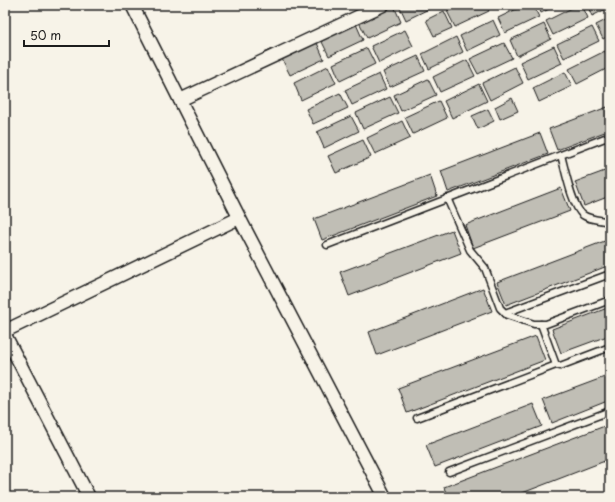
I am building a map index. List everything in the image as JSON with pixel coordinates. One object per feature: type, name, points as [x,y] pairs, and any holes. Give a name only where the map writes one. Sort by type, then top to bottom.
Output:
[{"type":"street","points":[[132,5],[239,218],[385,497]]},
{"type":"street","points":[[180,100],[383,5]]},
{"type":"street","points":[[5,331],[239,218]]},
{"type":"street","points":[[5,335],[89,497]]},
{"type":"lane","points":[[327,244],[610,136]]},
{"type":"lane","points":[[561,155],[574,202],[578,210],[584,216],[610,222]]},
{"type":"lane","points":[[447,198],[470,250],[485,268],[500,308],[505,313],[534,324],[546,324],[610,300]]},
{"type":"lane","points":[[505,313],[610,274]]},
{"type":"lane","points":[[541,324],[556,365]]},
{"type":"lane","points":[[417,418],[556,365],[560,366],[610,348]]},
{"type":"lane","points":[[449,472],[610,411]]},
{"type":"building","points":[[399,5],[437,5],[406,20]]},
{"type":"building","points":[[460,5],[486,5],[489,11],[455,27],[447,11]]},
{"type":"building","points":[[491,5],[501,5],[493,9]]},
{"type":"building","points":[[525,5],[533,5],[539,17],[505,33],[498,18]]},
{"type":"building","points":[[538,5],[557,5],[541,13]]},
{"type":"building","points":[[578,5],[582,5],[588,18],[553,35],[546,21]]},
{"type":"building","points":[[587,5],[610,5],[610,7],[592,16]]},
{"type":"building","points":[[394,6],[401,22],[367,38],[359,22]]},
{"type":"building","points":[[444,11],[452,28],[434,36],[426,20]]},
{"type":"building","points":[[610,18],[610,35],[603,39],[596,25]]},
{"type":"building","points":[[493,20],[500,35],[467,51],[460,36]]},
{"type":"building","points":[[356,24],[363,40],[329,56],[321,40]]},
{"type":"building","points":[[544,24],[551,39],[517,56],[510,40]]},
{"type":"building","points":[[592,27],[599,41],[564,58],[557,44]]},
{"type":"building","points":[[405,30],[413,46],[379,63],[371,46]]},
{"type":"building","points":[[456,37],[463,52],[429,69],[422,54]]},
{"type":"building","points":[[317,43],[324,59],[290,75],[282,59]]},
{"type":"building","points":[[504,43],[512,58],[478,74],[470,59]]},
{"type":"building","points":[[554,46],[562,63],[528,79],[520,62]]},
{"type":"building","points":[[367,48],[375,64],[340,81],[333,64]]},
{"type":"building","points":[[605,51],[610,62],[610,67],[577,84],[569,69]]},
{"type":"building","points":[[418,56],[425,71],[390,87],[383,72]]},
{"type":"building","points":[[467,60],[475,76],[440,92],[433,77]]},
{"type":"building","points":[[328,66],[336,83],[301,100],[294,83]]},
{"type":"building","points":[[515,67],[523,83],[490,100],[482,83]]},
{"type":"building","points":[[565,72],[572,86],[539,102],[533,88]]},
{"type":"building","points":[[379,74],[386,89],[352,105],[345,90]]},
{"type":"building","points":[[428,79],[436,95],[401,111],[394,95]]},
{"type":"building","points":[[479,84],[487,101],[452,118],[444,101]]},
{"type":"building","points":[[340,93],[348,108],[313,124],[306,109]]},
{"type":"building","points":[[390,97],[398,113],[363,129],[356,113]]},
{"type":"building","points":[[512,98],[518,111],[500,119],[495,107]]},
{"type":"building","points":[[439,101],[447,118],[413,134],[405,117]]},
{"type":"building","points":[[610,106],[610,130],[557,150],[549,129]]},
{"type":"building","points":[[488,109],[494,121],[478,129],[472,116]]},
{"type":"building","points":[[351,116],[359,131],[324,148],[317,132]]},
{"type":"building","points":[[402,121],[410,138],[375,154],[367,138]]},
{"type":"building","points":[[540,133],[548,154],[448,192],[441,171]]},
{"type":"building","points":[[363,140],[371,157],[336,173],[328,156]]},
{"type":"building","points":[[610,169],[610,196],[584,206],[575,182]]},
{"type":"building","points":[[430,175],[437,196],[322,240],[314,219]]},
{"type":"building","points":[[561,188],[570,211],[473,248],[465,225]]},
{"type":"building","points":[[452,230],[461,253],[349,296],[340,272]]},
{"type":"building","points":[[610,239],[610,265],[506,305],[497,282]]},
{"type":"building","points":[[483,288],[492,311],[377,355],[369,332]]},
{"type":"building","points":[[610,307],[610,335],[561,353],[552,329]]},
{"type":"building","points":[[536,336],[545,360],[407,413],[398,388]]},
{"type":"building","points":[[610,375],[610,400],[552,423],[543,400]]},
{"type":"building","points":[[533,404],[542,426],[435,467],[426,445]]},
{"type":"building","points":[[610,424],[610,459],[512,497],[447,497],[444,487]]}]
